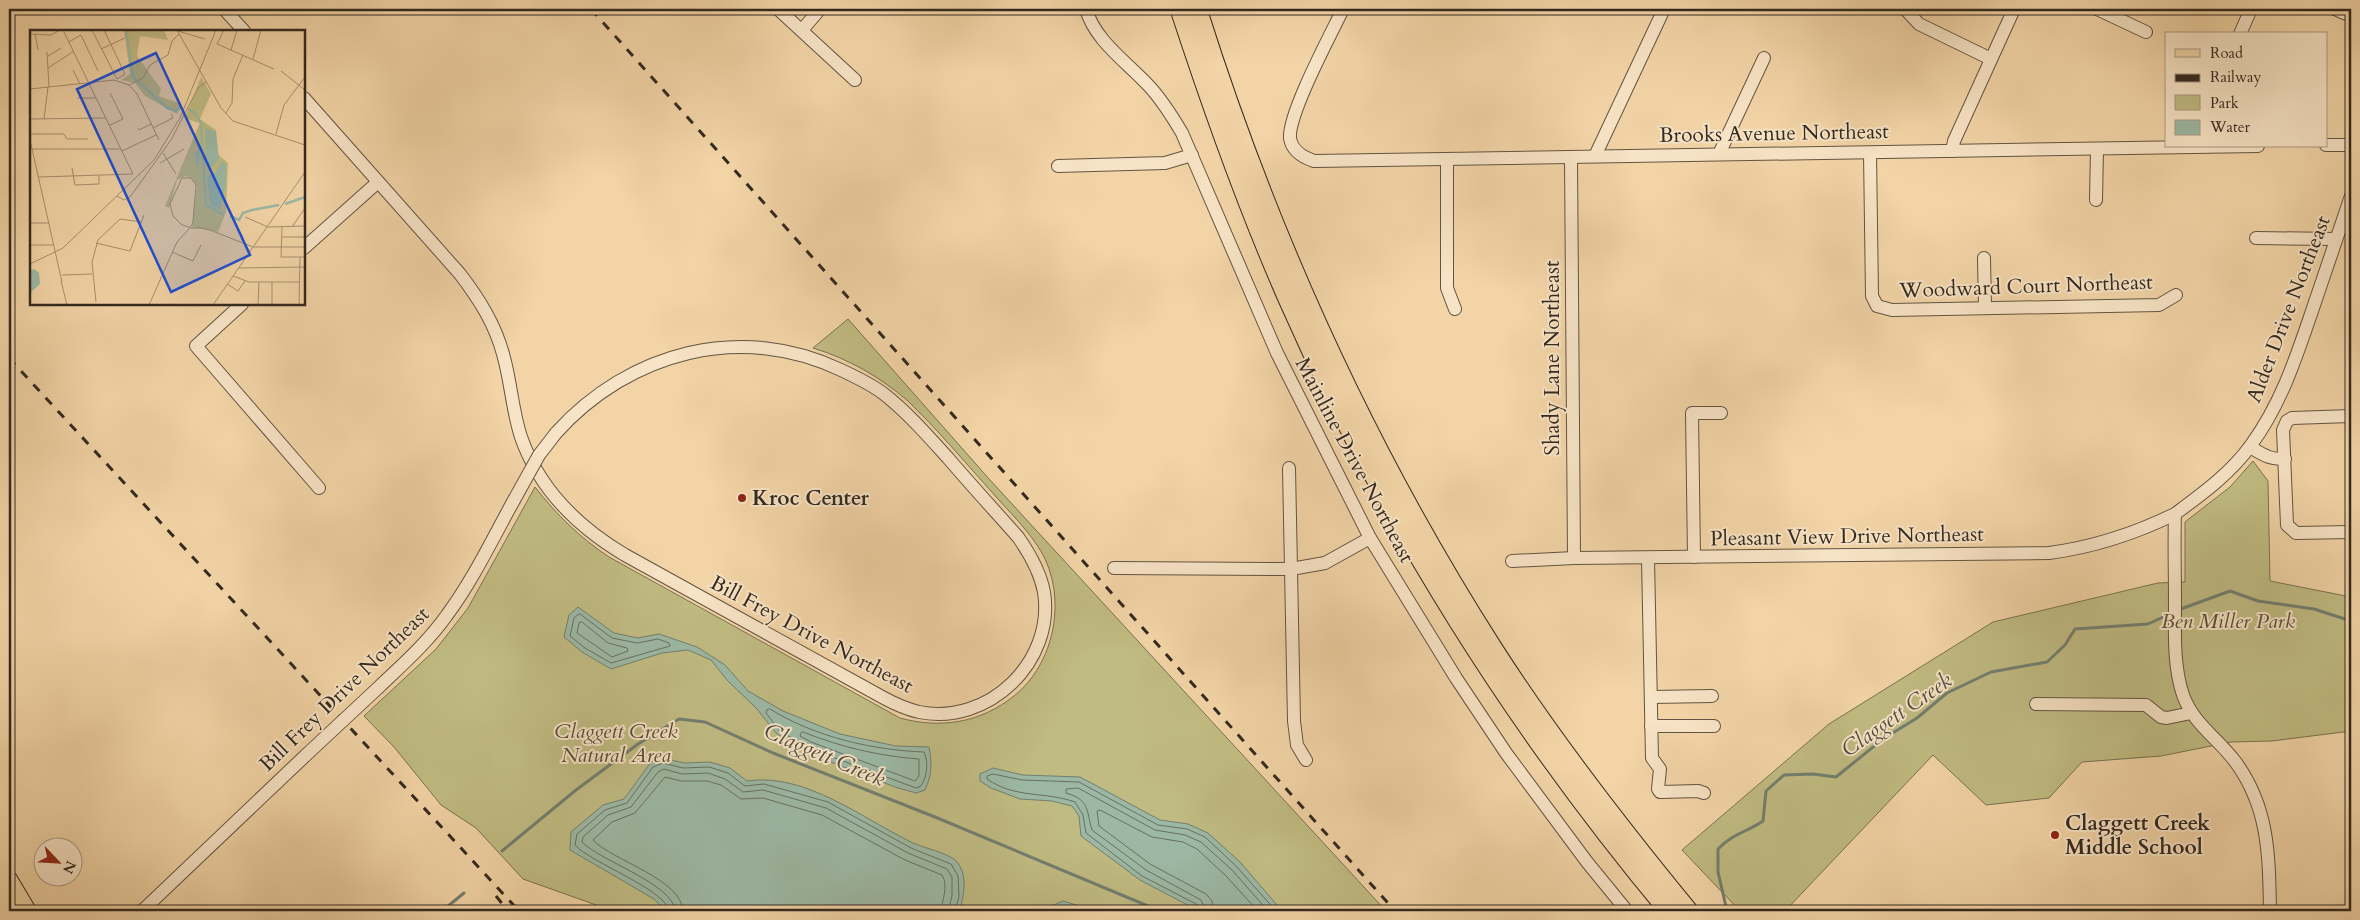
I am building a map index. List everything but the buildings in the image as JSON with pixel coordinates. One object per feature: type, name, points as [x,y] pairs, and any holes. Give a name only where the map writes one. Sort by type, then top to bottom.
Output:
[{"type":"highway","points":[[1180,9],[1228,146],[1288,298],[1315,360],[1374,477],[1426,570],[1517,713],[1594,820],[1668,911]]},
{"type":"highway","points":[[1197,9],[1243,146],[1280,241],[1318,329],[1390,475],[1469,611],[1523,694],[1584,780],[1688,911]]},
{"type":"main road","points":[[9,879],[28,911]]},
{"type":"street","points":[[224,9],[243,30]]},
{"type":"street","points":[[778,9],[854,80]]},
{"type":"street","points":[[802,30],[820,9]]},
{"type":"street","name":"Mainline Drive Northeast","points":[[1086,9],[1092,25],[1103,40],[1149,87],[1169,111],[1192,155],[1277,353],[1370,538],[1456,678],[1506,753],[1588,862],[1628,911]]},
{"type":"street","name":"Brooks Avenue Northeast","points":[[1343,9],[1298,105],[1290,131],[1294,149],[1303,157],[1321,162],[2165,148]]},
{"type":"street","points":[[1595,156],[1664,9]]},
{"type":"street","points":[[1905,9],[1918,24],[1991,59]]},
{"type":"street","points":[[1952,151],[1954,141],[2014,9]]},
{"type":"street","points":[[2097,9],[2146,32]]},
{"type":"street","points":[[2241,32],[2251,9]]},
{"type":"street","points":[[2335,9],[2351,16]]},
{"type":"street","points":[[1719,154],[1764,58]]},
{"type":"street","name":"Bill Frey Drive Northeast","points":[[142,911],[420,648],[447,616],[468,584],[514,500],[540,455],[556,433],[590,400],[631,373],[672,357],[698,351],[738,347],[772,349],[810,357],[847,372],[883,393],[905,411],[1031,555],[1044,592],[1045,610],[1042,630],[1032,659],[1022,674],[1002,693],[989,701],[964,710],[940,714],[919,712],[884,698],[625,555],[586,529],[562,506],[541,476],[521,437],[499,340],[490,318],[476,296],[460,274],[305,99]]},
{"type":"street","points":[[2328,145],[2351,145]]},
{"type":"street","points":[[2096,200],[2097,150]]},
{"type":"street","name":"Woodward Court Northeast","points":[[1870,153],[1872,296],[1876,306],[1892,310],[2159,305],[2176,296]]},
{"type":"street","points":[[1058,166],[1166,163],[1192,155]]},
{"type":"street","name":"Shady Lane Northeast","points":[[1571,157],[1574,558]]},
{"type":"street","points":[[1447,159],[1447,288],[1455,309]]},
{"type":"street","points":[[305,247],[378,182]]},
{"type":"street","name":"Alder Drive Northeast","points":[[2175,514],[2204,492],[2250,446],[2284,391],[2351,196]]},
{"type":"street","points":[[2256,238],[2336,239]]},
{"type":"street","points":[[1984,258],[1985,308]]},
{"type":"street","points":[[241,305],[196,346],[318,488]]},
{"type":"street","points":[[1694,557],[1692,413],[1721,413]]},
{"type":"street","points":[[2351,416],[2296,417],[2287,421],[2283,430],[2286,518],[2290,529],[2296,533],[2351,532]]},
{"type":"street","points":[[2250,446],[2274,460],[2284,459]]},
{"type":"street","points":[[1289,468],[1295,734],[1297,745],[1306,760]]},
{"type":"street","points":[[2175,514],[2175,644],[2179,680],[2191,713],[2208,734],[2233,759],[2248,782],[2261,810],[2267,842],[2270,911]]},
{"type":"street","name":"Pleasant View Drive Northeast","points":[[1512,561],[1574,558],[2049,553],[2115,540],[2175,514]]},
{"type":"street","points":[[1114,568],[1291,569],[1325,563],[1370,538]]},
{"type":"street","points":[[1648,558],[1652,758],[1660,769],[1657,782],[1660,792],[1698,791],[1704,793]]},
{"type":"street","points":[[1650,697],[1712,696]]},
{"type":"street","points":[[2036,704],[2146,704],[2161,717],[2167,718],[2191,713]]},
{"type":"street","points":[[1651,726],[1714,726]]},
{"type":"green space","name":"Claggett Creek Natural Area","points":[[848,319],[990,480],[1386,911],[613,911],[523,879],[476,828],[441,805],[394,747],[364,716],[436,649],[468,608],[535,487],[569,525],[609,557],[900,718],[930,723],[945,723],[974,718],[1001,705],[1028,683],[1039,667],[1047,649],[1055,611],[1050,573],[1043,555],[1018,521],[908,401],[864,370],[813,348]]},
{"type":"green space","name":"Ben Miller Park","points":[[2253,461],[2268,481],[2270,581],[2351,597],[2351,731],[2272,741],[2231,742],[2161,756],[2082,762],[2049,798],[1986,805],[1933,755],[1785,911],[1740,911],[1682,850],[1829,724],[1993,622],[2158,583],[2185,582],[2185,522],[2230,487]]},
{"type":"water","points":[[578,607],[614,633],[638,638],[659,634],[697,647],[725,665],[748,691],[783,711],[840,734],[896,746],[929,747],[931,769],[925,790],[916,793],[895,787],[805,752],[776,733],[757,709],[727,680],[711,660],[688,650],[662,653],[611,669],[582,652],[564,637],[569,615]]},
{"type":"water","points":[[663,758],[684,763],[710,762],[730,768],[747,781],[769,780],[812,790],[854,810],[913,843],[951,857],[959,865],[964,878],[964,892],[959,911],[666,911],[654,899],[570,850],[571,832],[603,805],[624,799],[651,762]]},
{"type":"water","points":[[993,768],[1023,775],[1080,777],[1160,820],[1188,824],[1208,833],[1240,862],[1282,911],[1199,911],[1140,880],[1081,836],[1079,816],[1072,806],[1052,801],[1020,799],[991,788],[980,781],[980,774]]},
{"type":"water","points":[[1063,901],[1096,911],[1039,911]]},
{"type":"waterway","name":"Claggett Creek","points":[[2178,610],[2230,591],[2258,601],[2314,609],[2351,621]]},
{"type":"waterway","name":"Claggett Creek","points":[[1727,911],[1718,872],[1718,849],[1734,836],[1763,821],[1766,791],[1784,775],[1813,774],[1836,777],[1883,739],[1917,718],[1947,693],[1991,672],[2047,662],[2065,645],[2075,629],[2148,624],[2172,613]]},
{"type":"waterway","name":"Claggett Creek","points":[[502,851],[576,790],[638,744],[679,719],[705,722],[773,753],[935,817],[1160,911]]},
{"type":"waterway","name":"Claggett Creek","points":[[442,911],[464,893]]},
{"type":"railway","points":[[591,9],[1395,911]]},
{"type":"railway","points":[[9,358],[519,911]]},
{"type":"railway","points":[[496,896],[508,911]]},
{"type":"place","name":"Kroc Center","points":[[742,498]]},
{"type":"place","name":"Claggett Creek Middle School","points":[[2055,835]]}]
